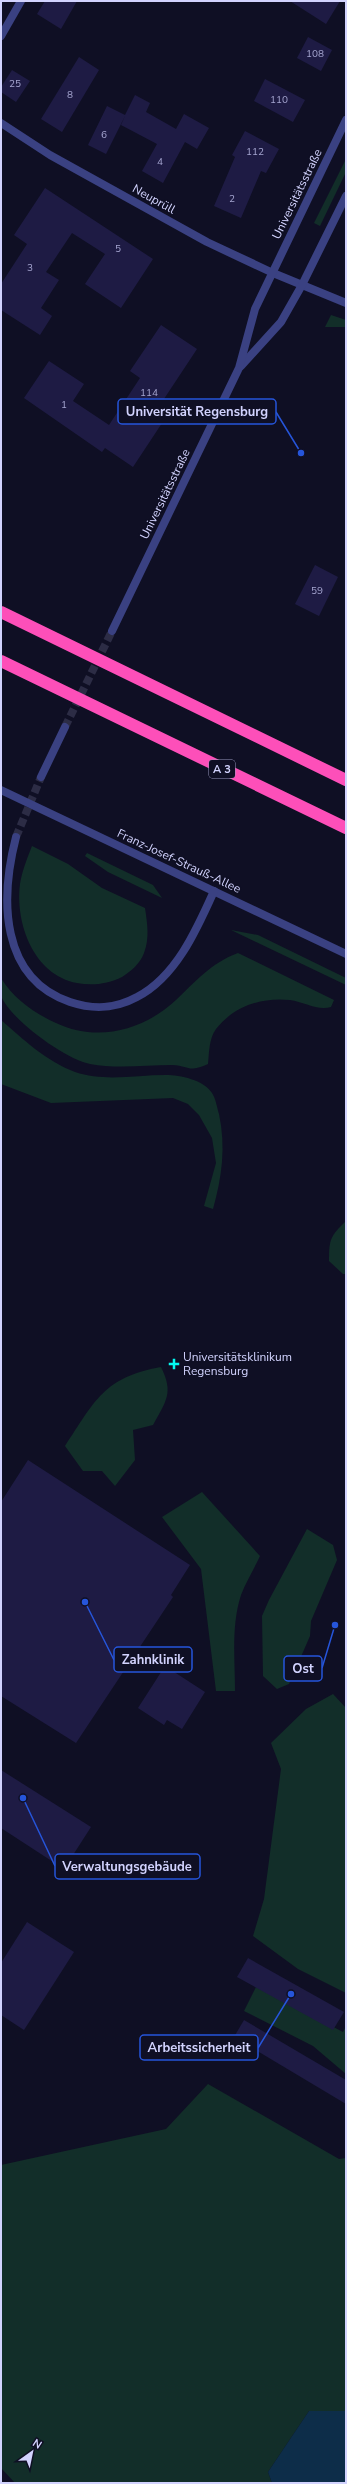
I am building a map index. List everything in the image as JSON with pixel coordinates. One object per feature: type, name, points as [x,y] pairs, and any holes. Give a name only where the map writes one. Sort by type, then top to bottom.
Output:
[{"type":"highway","points":[[1,612],[346,780]]},
{"type":"highway","name":"A 3","points":[[1,662],[346,828]]},
{"type":"street","points":[[1,36],[21,1]]},
{"type":"street","name":"Universitätsstraße","points":[[112,631],[239,368],[255,308],[346,120]]},
{"type":"street","name":"Neuprüll","points":[[1,123],[50,155],[207,242],[273,273],[346,303]]},
{"type":"street","name":"Universitätsstraße","points":[[239,368],[281,322],[302,285],[346,196]]},
{"type":"street","points":[[41,777],[65,726]]},
{"type":"street","name":"Franz-Josef-Strauß-Allee","points":[[1,790],[346,954]]},
{"type":"street","points":[[16,837],[4,876],[2,903],[5,927],[13,952],[30,978],[49,993],[85,1007],[103,1009],[121,1004],[138,997],[153,986],[174,964],[197,927],[214,891]]},
{"type":"green space","points":[[346,159],[346,172],[320,226],[314,223]]},
{"type":"green space","points":[[331,315],[346,320],[346,327],[325,327]]},
{"type":"green space","points":[[32,846],[68,864],[102,888],[145,908],[148,930],[146,947],[140,961],[129,972],[122,977],[106,983],[83,984],[62,978],[49,970],[39,959],[30,946],[24,931],[19,899],[22,874]]},
{"type":"green space","points":[[87,853],[153,885],[162,898],[108,872],[85,856]]},
{"type":"green space","points":[[231,930],[258,935],[346,978],[346,985]]},
{"type":"green space","points":[[238,953],[334,1000],[331,1007],[321,1008],[295,1001],[280,999],[259,1002],[240,1009],[231,1014],[216,1029],[211,1041],[208,1064],[192,1069],[172,1065],[110,1066],[90,1064],[79,1061],[53,1047],[27,1027],[7,1006],[1,996],[1,978],[6,986],[25,1005],[56,1023],[72,1029],[88,1032],[120,1030],[135,1026],[150,1019],[176,1000],[197,979],[212,967],[228,957]]},
{"type":"green space","points":[[1,1020],[45,1056],[75,1072],[97,1077],[178,1076],[191,1079],[208,1088],[213,1095],[219,1114],[223,1150],[221,1174],[213,1209],[204,1206],[216,1163],[212,1138],[199,1115],[188,1104],[173,1098],[51,1103],[1,1084]]},
{"type":"green space","points":[[346,1221],[346,1274],[343,1274],[329,1261],[329,1248],[334,1235]]},
{"type":"green space","points":[[161,1367],[167,1384],[167,1397],[153,1425],[133,1430],[135,1460],[115,1486],[102,1471],[83,1471],[65,1446],[94,1404],[103,1393],[126,1377],[142,1371]]},
{"type":"green space","points":[[202,1492],[260,1556],[243,1590],[238,1607],[234,1643],[235,1691],[216,1691],[201,1569],[162,1517]]},
{"type":"green space","points":[[307,1529],[333,1545],[337,1560],[311,1621],[310,1636],[289,1684],[277,1689],[263,1676],[262,1616]]},
{"type":"green space","points":[[333,1694],[346,1708],[346,1993],[298,1969],[253,1936],[264,1899],[281,1769],[271,1743],[306,1709]]},
{"type":"green space","points":[[256,1987],[343,2032],[346,2026],[346,2074],[313,2046],[244,2011]]},
{"type":"green space","points":[[208,2084],[339,2159],[346,2158],[346,2411],[309,2411],[268,2472],[272,2483],[15,2483],[1,2468],[1,2165],[166,2129]]},
{"type":"water","points":[[309,2411],[346,2411],[346,2483],[272,2483],[268,2472]]},
{"type":"building","points":[[45,1],[77,1],[61,29],[37,14]]},
{"type":"building","points":[[290,1],[340,1],[326,24]]},
{"type":"building","points":[[308,37],[332,50],[321,71],[297,58]]},
{"type":"building","points":[[79,57],[99,70],[62,132],[41,119]]},
{"type":"building","points":[[12,70],[30,81],[16,102],[1,92],[1,87]]},
{"type":"building","points":[[265,79],[305,100],[293,122],[254,101]]},
{"type":"building","points":[[135,95],[150,103],[146,112],[176,129],[184,114],[209,128],[197,149],[185,142],[163,183],[142,171],[157,144],[121,125],[125,116],[106,154],[88,145],[107,106],[125,115]]},
{"type":"building","points":[[245,131],[279,149],[266,173],[261,171],[241,218],[214,206],[235,157],[232,155]]},
{"type":"building","points":[[45,188],[153,259],[121,308],[85,284],[105,254],[72,233],[46,272],[59,280],[41,308],[52,316],[40,335],[1,310],[1,284],[27,244],[14,235]]},
{"type":"building","points":[[161,325],[197,349],[158,408],[168,414],[133,467],[105,448],[102,452],[24,398],[49,361],[84,384],[73,401],[109,425],[140,378],[130,371]]},
{"type":"building","points":[[315,565],[338,577],[319,616],[295,604]]},
{"type":"building","points":[[28,1460],[190,1565],[171,1595],[173,1597],[76,1743],[1,1696],[1,1502]]},
{"type":"building","points":[[165,1666],[205,1692],[182,1729],[167,1720],[164,1725],[138,1708]]},
{"type":"building","points":[[1,1770],[91,1827],[64,1869],[1,1828]]},
{"type":"building","points":[[27,1922],[74,1952],[24,2030],[1,2015],[1,1963]]},
{"type":"building","points":[[248,1958],[344,2012],[333,2030],[237,1977]]},
{"type":"building","points":[[244,2020],[346,2080],[346,2104],[234,2037]]},
{"type":"tunnel","points":[[65,727],[112,631]]},
{"type":"tunnel","points":[[16,837],[41,777]]},
{"type":"place","name":"Universität Regensburg","points":[[301,453]]},
{"type":"place","name":"Universitätsklinikum Regensburg","points":[[174,1364]]},
{"type":"place","name":"Zahnklinik","points":[[85,1602]]},
{"type":"place","name":"Ost","points":[[335,1625]]},
{"type":"place","name":"Verwaltungsgebäude","points":[[23,1798]]},
{"type":"place","name":"Arbeitssicherheit","points":[[291,1994]]}]
